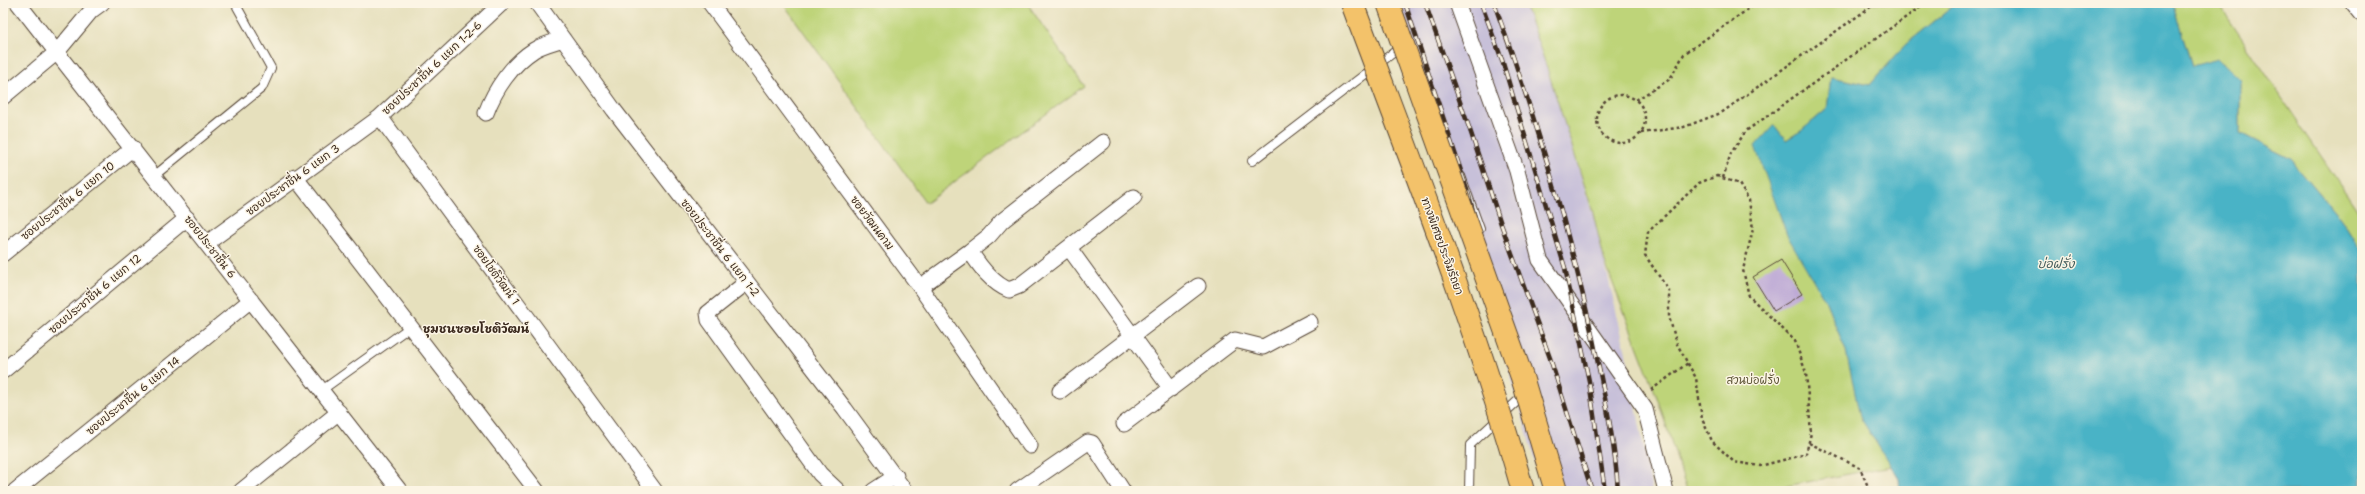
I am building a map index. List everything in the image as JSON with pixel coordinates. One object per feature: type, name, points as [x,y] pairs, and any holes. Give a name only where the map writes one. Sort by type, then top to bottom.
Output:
[{"type":"highway","name":"ทางพิเศษประจิมรัถยา","points":[[1352,3],[1473,332],[1504,423],[1523,491]]},
{"type":"highway","points":[[1389,3],[1522,377],[1556,491]]},
{"type":"street","name":"ซอยประชาชื่น 6","points":[[18,3],[400,491]]},
{"type":"street","points":[[3,97],[57,52],[91,11],[102,3]]},
{"type":"street","name":"ซอยประชาชื่น 6 แยก 1-2-6","points":[[380,117],[502,3]]},
{"type":"street","name":"ซอยประชาชื่น 6 แยก 1-2","points":[[537,3],[747,282],[896,476],[905,491]]},
{"type":"street","name":"ซอยวัฒนคาม","points":[[710,3],[920,287],[1030,446]]},
{"type":"street","points":[[1457,3],[1517,171],[1540,260],[1645,409],[1666,491]]},
{"type":"street","points":[[2353,3],[2362,14]]},
{"type":"street","points":[[486,113],[504,80],[519,62],[535,49],[563,39]]},
{"type":"street","name":"ซอยประชาชื่น 6 แยก 3","points":[[207,243],[295,177],[380,117]]},
{"type":"street","name":"ซอยโชติวัฒน์ 1","points":[[380,117],[655,491]]},
{"type":"street","points":[[920,287],[970,252],[989,236],[1002,221],[1103,142]]},
{"type":"street","name":"ซอยประชาชื่น 6 แยก 10","points":[[3,254],[133,148]]},
{"type":"street","points":[[295,177],[537,491]]},
{"type":"street","points":[[970,252],[1000,286],[1009,290],[1020,286],[1134,197]]},
{"type":"street","name":"ซอยประชาชื่น 6 แยก 12","points":[[3,370],[187,218]]},
{"type":"street","points":[[1069,248],[1171,389]]},
{"type":"street","points":[[747,282],[707,316],[820,474],[838,491]]},
{"type":"street","points":[[1060,391],[1198,286]]},
{"type":"street","name":"ซอยประชาชื่น 6 แยก 14","points":[[19,490],[251,300]]},
{"type":"street","points":[[1124,424],[1235,340],[1263,347],[1310,322]]},
{"type":"street","points":[[241,491],[339,412]]},
{"type":"street","points":[[1017,491],[1088,442],[1092,443],[1123,491]]},
{"type":"street","points":[[873,491],[896,476]]},
{"type":"lane","points":[[154,176],[262,88],[271,68],[235,3]]},
{"type":"lane","points":[[1389,3],[1468,192],[1483,237]]},
{"type":"lane","points":[[1252,161],[1406,44]]},
{"type":"lane","points":[[1498,282],[1512,331],[1534,388],[1564,491]]},
{"type":"lane","points":[[322,390],[410,327]]},
{"type":"lane","points":[[1469,491],[1470,445],[1534,388]]},
{"type":"path","points":[[1636,100],[1670,79],[1684,54],[1757,3]]},
{"type":"path","points":[[1641,133],[1645,119],[1641,106],[1636,100],[1621,95],[1609,98],[1600,107],[1597,123],[1605,137],[1616,143],[1628,143],[1641,133],[1684,127],[1721,113],[1876,3]]},
{"type":"path","points":[[1723,178],[1730,153],[1746,131],[1926,3]]},
{"type":"path","points":[[1717,176],[1739,184],[1749,200],[1753,229],[1743,270],[1749,296],[1795,341],[1806,373],[1811,433],[1806,454],[1760,466],[1734,462],[1712,441],[1702,419],[1696,378],[1688,363],[1677,344],[1669,317],[1669,291],[1645,255],[1648,232],[1699,183],[1717,176]]},
{"type":"path","points":[[1638,400],[1688,363]]},
{"type":"path","points":[[1809,443],[1860,468],[1870,491]]},
{"type":"shaded area","points":[[1394,3],[1524,3],[1545,62],[1594,218],[1627,357],[1652,491],[1543,491],[1513,383]]},
{"type":"green space","points":[[783,3],[1027,3],[1084,86],[926,203]]},
{"type":"green space","name":"สวนบ่อฝรั่ง","points":[[1524,3],[1615,3],[1617,5],[1620,3],[1957,3],[1905,45],[1870,85],[1831,77],[1827,109],[1801,131],[1786,140],[1774,125],[1826,302],[1846,351],[1862,420],[1891,466],[1760,491],[1687,491],[1658,400],[1605,263],[1592,209],[1545,62]]},
{"type":"green space","points":[[2172,3],[2218,3],[2362,217],[2362,253],[2341,219],[2291,159],[2240,133],[2240,80],[2192,66]]},
{"type":"water","name":"บ่อฝรั่ง","points":[[1957,3],[2172,3],[2192,66],[2218,59],[2240,80],[2240,133],[2291,159],[2341,219],[2362,253],[2362,491],[1900,491],[1899,479],[1860,417],[1846,351],[1826,302],[1787,235],[1755,146],[1774,125],[1786,140],[1801,131],[1827,109],[1831,77],[1870,85],[1905,45]]},
{"type":"building","points":[[1781,260],[1802,294],[1774,311],[1753,277]]},
{"type":"railway","points":[[1405,3],[1468,192],[1509,343],[1525,395],[1560,491]]},
{"type":"railway","points":[[1425,3],[1471,133],[1501,224],[1550,358],[1592,491]]},
{"type":"railway","points":[[1481,3],[1502,60],[1565,268],[1589,381],[1605,491]]},
{"type":"railway","points":[[1494,3],[1523,85],[1573,254],[1605,396],[1618,491]]},
{"type":"district","name":"ชุมชนซอยโชติวัฒน์","points":[[476,329]]}]
